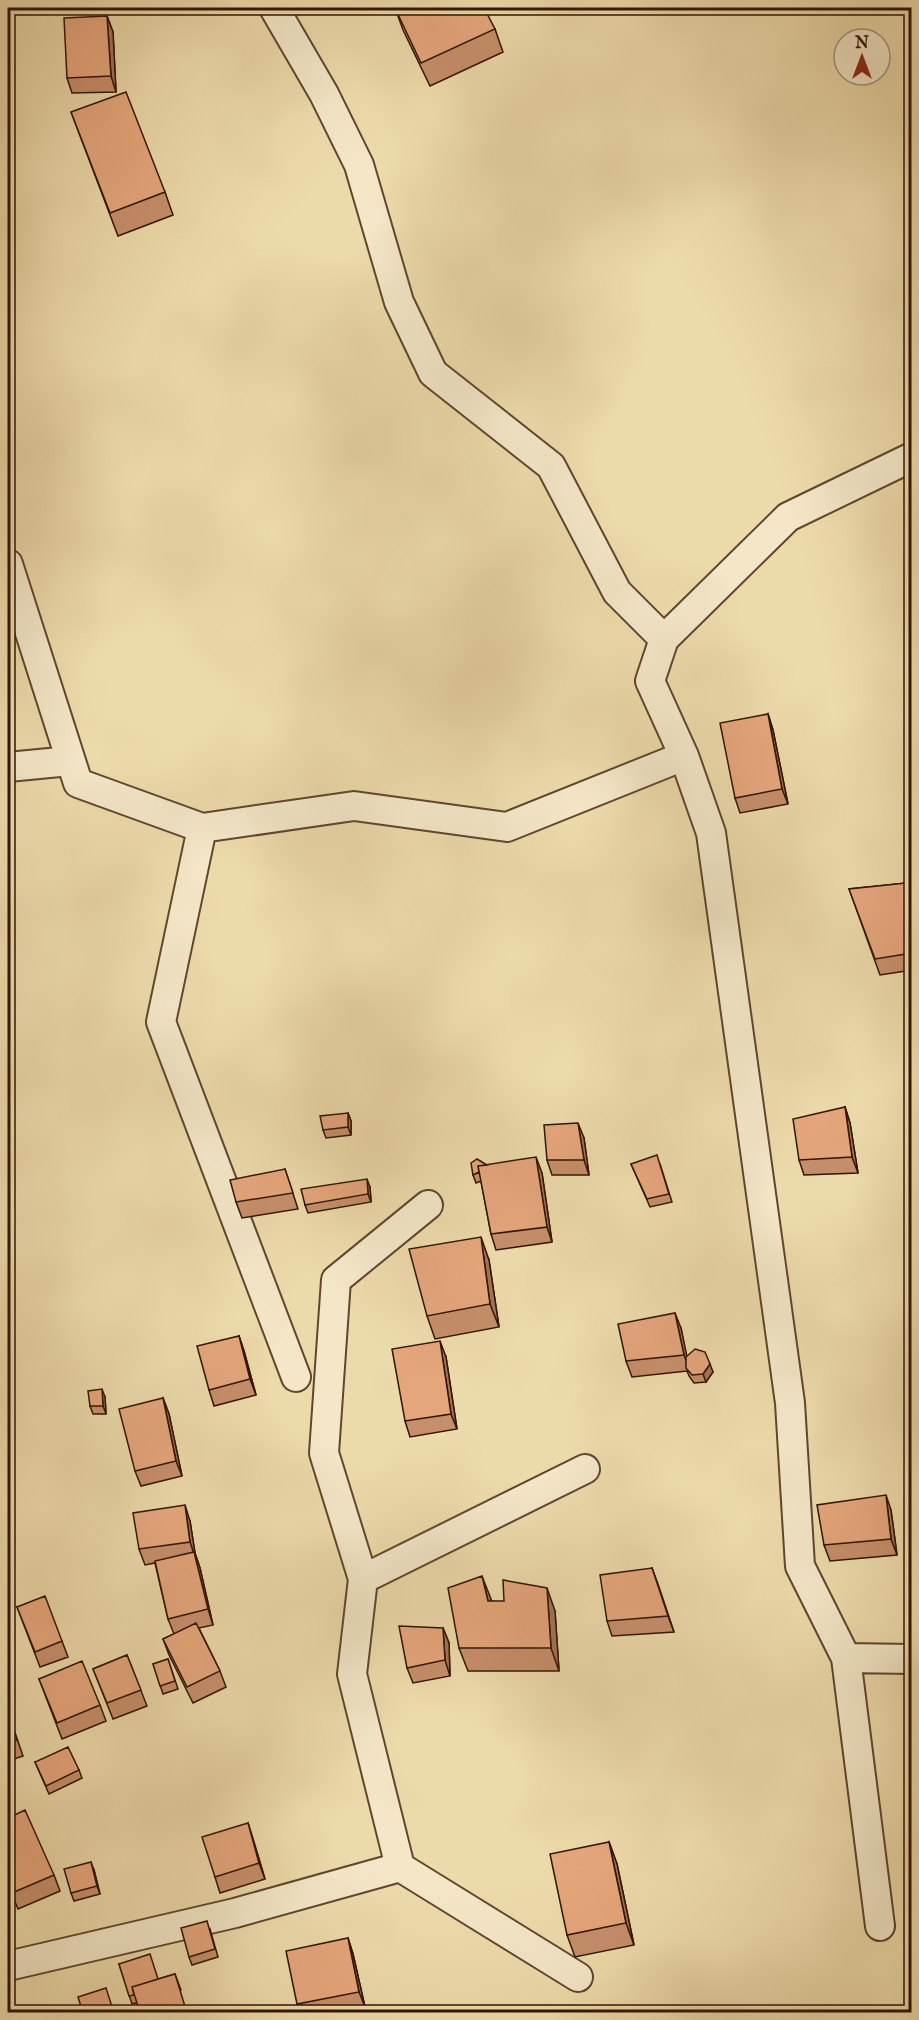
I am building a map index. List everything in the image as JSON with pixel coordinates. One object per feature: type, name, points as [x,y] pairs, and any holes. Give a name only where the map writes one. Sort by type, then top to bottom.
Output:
[{"type":"street","points":[[274,8],[324,94],[359,165],[399,302],[433,373],[551,466],[616,592],[664,639]]},
{"type":"street","points":[[880,1926],[846,1658],[800,1566],[790,1403],[711,833],[684,756],[650,681],[664,639],[788,517],[912,457]]},
{"type":"street","points":[[8,564],[78,783],[202,828],[354,806],[507,827],[684,756]]},
{"type":"street","points":[[8,767],[70,760]]},
{"type":"street","points":[[202,828],[161,1022],[296,1377]]},
{"type":"street","points":[[428,1205],[336,1280],[324,1453],[363,1579],[352,1674],[400,1867],[578,1977]]},
{"type":"street","points":[[363,1579],[585,1469]]},
{"type":"street","points":[[846,1658],[912,1659]]},
{"type":"street","points":[[8,1966],[235,1913],[400,1867]]},
{"type":"building","points":[[395,8],[484,8],[495,29],[421,63]]},
{"type":"building","points":[[107,16],[111,76],[67,78],[64,18]]},
{"type":"building","points":[[126,92],[165,192],[110,213],[71,112]]},
{"type":"building","points":[[768,714],[782,789],[735,798],[720,723]]},
{"type":"building","points":[[906,883],[912,908],[912,953],[875,959],[849,889]]},
{"type":"building","points":[[845,1107],[852,1157],[799,1160],[793,1119]]},
{"type":"building","points":[[348,1113],[348,1127],[323,1130],[320,1116]]},
{"type":"building","points":[[578,1123],[584,1160],[547,1160],[544,1125]]},
{"type":"building","points":[[657,1155],[669,1194],[647,1199],[631,1164]]},
{"type":"building","points":[[536,1157],[547,1227],[491,1234],[478,1166]]},
{"type":"building","points":[[477,1159],[487,1165],[478,1166],[479,1172],[473,1175],[471,1163]]},
{"type":"building","points":[[285,1169],[293,1193],[236,1202],[230,1180]]},
{"type":"building","points":[[367,1179],[368,1194],[305,1205],[301,1189]]},
{"type":"building","points":[[481,1237],[490,1304],[427,1316],[409,1249]]},
{"type":"building","points":[[675,1313],[684,1355],[626,1361],[618,1324]]},
{"type":"building","points":[[239,1336],[250,1379],[209,1390],[197,1346]]},
{"type":"building","points":[[440,1341],[451,1414],[405,1421],[392,1349]]},
{"type":"building","points":[[695,1349],[705,1352],[710,1364],[703,1374],[692,1375],[686,1368],[686,1357]]},
{"type":"building","points":[[102,1389],[103,1406],[90,1406],[88,1391]]},
{"type":"building","points":[[163,1398],[176,1461],[135,1471],[119,1409]]},
{"type":"building","points":[[886,1495],[891,1539],[824,1545],[817,1505]]},
{"type":"building","points":[[185,1505],[190,1542],[139,1549],[133,1513]]},
{"type":"building","points":[[194,1552],[208,1609],[168,1619],[155,1561]]},
{"type":"building","points":[[652,1568],[668,1616],[607,1621],[600,1575]]},
{"type":"building","points":[[482,1576],[488,1601],[504,1601],[503,1580],[547,1588],[551,1648],[459,1648],[448,1588]]},
{"type":"building","points":[[45,1596],[62,1641],[35,1652],[17,1607]]},
{"type":"building","points":[[196,1623],[220,1671],[187,1687],[163,1639]]},
{"type":"building","points":[[399,1626],[443,1628],[445,1660],[407,1668]]},
{"type":"building","points":[[127,1655],[141,1690],[107,1703],[93,1669]]},
{"type":"building","points":[[168,1659],[175,1681],[160,1686],[153,1664]]},
{"type":"building","points":[[82,1661],[100,1705],[57,1723],[39,1679]]},
{"type":"building","points":[[8,1712],[17,1740],[8,1743]]},
{"type":"building","points":[[68,1747],[79,1770],[46,1786],[35,1762]]},
{"type":"building","points":[[25,1810],[54,1875],[12,1893],[8,1883],[8,1818]]},
{"type":"building","points":[[248,1823],[259,1863],[215,1877],[202,1837]]},
{"type":"building","points":[[609,1842],[626,1923],[567,1935],[550,1854]]},
{"type":"building","points":[[91,1862],[97,1886],[71,1893],[64,1869]]},
{"type":"building","points":[[207,1921],[215,1949],[189,1957],[181,1928]]},
{"type":"building","points":[[348,1938],[359,1992],[297,2004],[286,1951]]},
{"type":"building","points":[[150,1954],[158,1979],[132,1987],[134,1995],[129,1996],[119,1964]]},
{"type":"building","points":[[175,1974],[187,2013],[140,2013],[132,1987]]},
{"type":"building","points":[[106,1988],[114,2013],[83,2013],[78,1997]]}]
